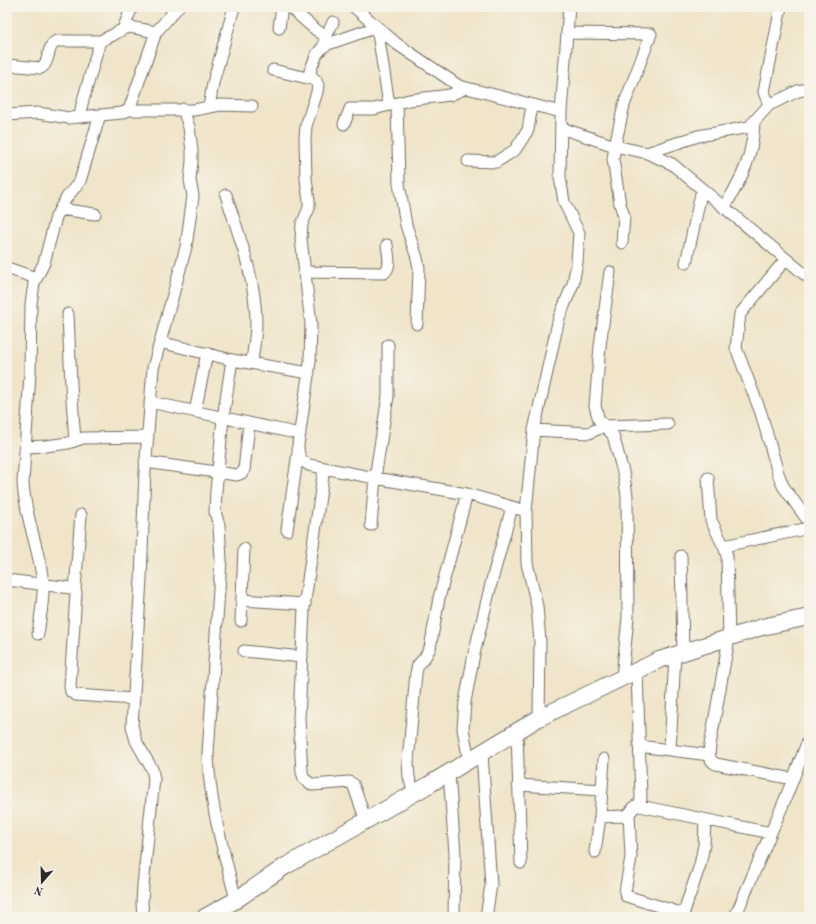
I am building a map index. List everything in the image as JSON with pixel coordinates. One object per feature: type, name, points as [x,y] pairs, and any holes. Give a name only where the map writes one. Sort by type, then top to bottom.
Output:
[{"type":"street","points":[[129,110],[156,32],[178,7]]},
{"type":"street","points":[[209,107],[213,83],[234,7]]},
{"type":"street","points":[[279,28],[282,7]]},
{"type":"street","points":[[289,7],[299,13],[320,34],[326,36]]},
{"type":"street","points":[[354,7],[397,44],[459,86],[561,112]]},
{"type":"street","points":[[540,718],[540,642],[537,606],[527,563],[526,510],[534,430],[559,318],[573,284],[577,262],[579,233],[564,202],[560,177],[561,112],[569,7]]},
{"type":"street","points":[[769,105],[764,92],[781,7]]},
{"type":"street","points":[[123,29],[129,8]]},
{"type":"street","points":[[323,47],[326,36],[333,22]]},
{"type":"street","points":[[7,65],[41,68],[46,64],[53,42],[57,41],[100,40],[130,27],[156,32]]},
{"type":"street","points":[[287,530],[310,362],[311,324],[301,240],[302,224],[309,208],[306,179],[306,126],[318,85],[316,80],[310,75],[310,71],[317,54],[323,47],[377,27]]},
{"type":"street","points":[[377,27],[393,104],[399,183],[406,224],[419,268],[417,324]]},
{"type":"street","points":[[567,33],[651,34],[624,105],[613,159],[620,204],[624,216],[622,244]]},
{"type":"street","points":[[80,117],[82,104],[100,40]]},
{"type":"street","points":[[273,70],[316,80]]},
{"type":"street","points":[[344,124],[350,108],[374,109],[409,100],[450,95],[466,88]]},
{"type":"street","points":[[646,153],[698,136],[749,127],[769,105],[798,91],[809,89]]},
{"type":"street","points":[[7,115],[38,113],[69,118],[122,114],[129,110],[194,110],[220,105],[252,106]]},
{"type":"street","points":[[468,160],[496,162],[515,150],[528,130],[532,105]]},
{"type":"street","points":[[143,917],[143,886],[154,779],[152,769],[136,741],[132,726],[141,579],[145,462],[154,368],[186,247],[193,196],[190,180],[192,151],[189,127],[183,109]]},
{"type":"street","points":[[38,634],[43,584],[40,564],[24,500],[23,483],[30,373],[30,304],[36,278],[44,263],[60,209],[67,197],[80,181],[100,115]]},
{"type":"street","points":[[724,208],[739,184],[747,166],[753,139],[754,122]]},
{"type":"street","points":[[561,128],[615,146],[646,153],[672,164],[809,278]]},
{"type":"street","points":[[686,263],[702,189]]},
{"type":"street","points":[[226,195],[241,241],[252,282],[256,324],[252,363]]},
{"type":"street","points":[[60,209],[95,214]]},
{"type":"street","points":[[304,272],[384,272],[388,270],[389,266],[388,245]]},
{"type":"street","points":[[786,259],[740,314],[736,348],[761,413],[783,486],[809,522]]},
{"type":"street","points":[[7,268],[36,278]]},
{"type":"street","points":[[610,272],[600,346],[595,406],[599,420],[613,435],[624,476],[627,496],[628,617],[622,678]]},
{"type":"street","points":[[68,314],[75,441]]},
{"type":"street","points":[[160,342],[232,360],[309,373]]},
{"type":"street","points":[[371,525],[375,478],[388,396],[388,345]]},
{"type":"street","points":[[195,412],[207,353]]},
{"type":"street","points":[[232,360],[223,418],[216,491],[216,512],[219,525],[222,560],[208,754],[213,809],[236,900]]},
{"type":"street","points":[[150,402],[300,434]]},
{"type":"street","points":[[145,462],[218,471],[237,475],[242,473],[244,470],[249,424]]},
{"type":"street","points":[[534,430],[589,433],[604,426],[668,424]]},
{"type":"street","points":[[26,447],[68,443],[83,438],[148,437]]},
{"type":"street","points":[[298,452],[299,458],[309,465],[467,494],[526,510]]},
{"type":"street","points":[[324,468],[305,604],[300,719],[304,779],[313,785],[349,782],[353,784],[366,821]]},
{"type":"street","points":[[708,478],[711,520],[724,546],[727,556],[729,638],[709,755],[711,761],[716,764],[793,779]]},
{"type":"street","points":[[414,794],[409,777],[408,762],[416,673],[418,665],[430,648],[439,598],[467,494]]},
{"type":"street","points":[[486,917],[491,885],[475,757],[463,729],[465,702],[474,654],[512,507]]},
{"type":"street","points":[[81,515],[75,590],[70,687],[72,692],[76,695],[134,699]]},
{"type":"street","points":[[724,546],[809,528]]},
{"type":"street","points":[[241,621],[244,549]]},
{"type":"street","points":[[670,749],[679,654],[681,556]]},
{"type":"street","points":[[7,580],[72,588],[75,590]]},
{"type":"street","points":[[242,600],[305,604]]},
{"type":"street","points":[[205,917],[236,900],[284,867],[414,794],[540,718],[659,660],[762,627],[809,617]]},
{"type":"street","points":[[244,652],[302,657]]},
{"type":"street","points":[[637,671],[640,806]]},
{"type":"street","points":[[517,731],[521,863]]},
{"type":"street","points":[[735,917],[809,738]]},
{"type":"street","points":[[639,746],[709,755]]},
{"type":"street","points":[[595,852],[600,817],[604,759]]},
{"type":"street","points":[[449,772],[455,854],[454,917]]},
{"type":"street","points":[[518,785],[602,790]]},
{"type":"street","points":[[600,817],[625,816],[629,814],[635,806],[640,806],[771,833]]},
{"type":"street","points":[[629,814],[631,857],[625,892],[626,896],[683,915],[700,865],[704,845],[705,820]]}]
